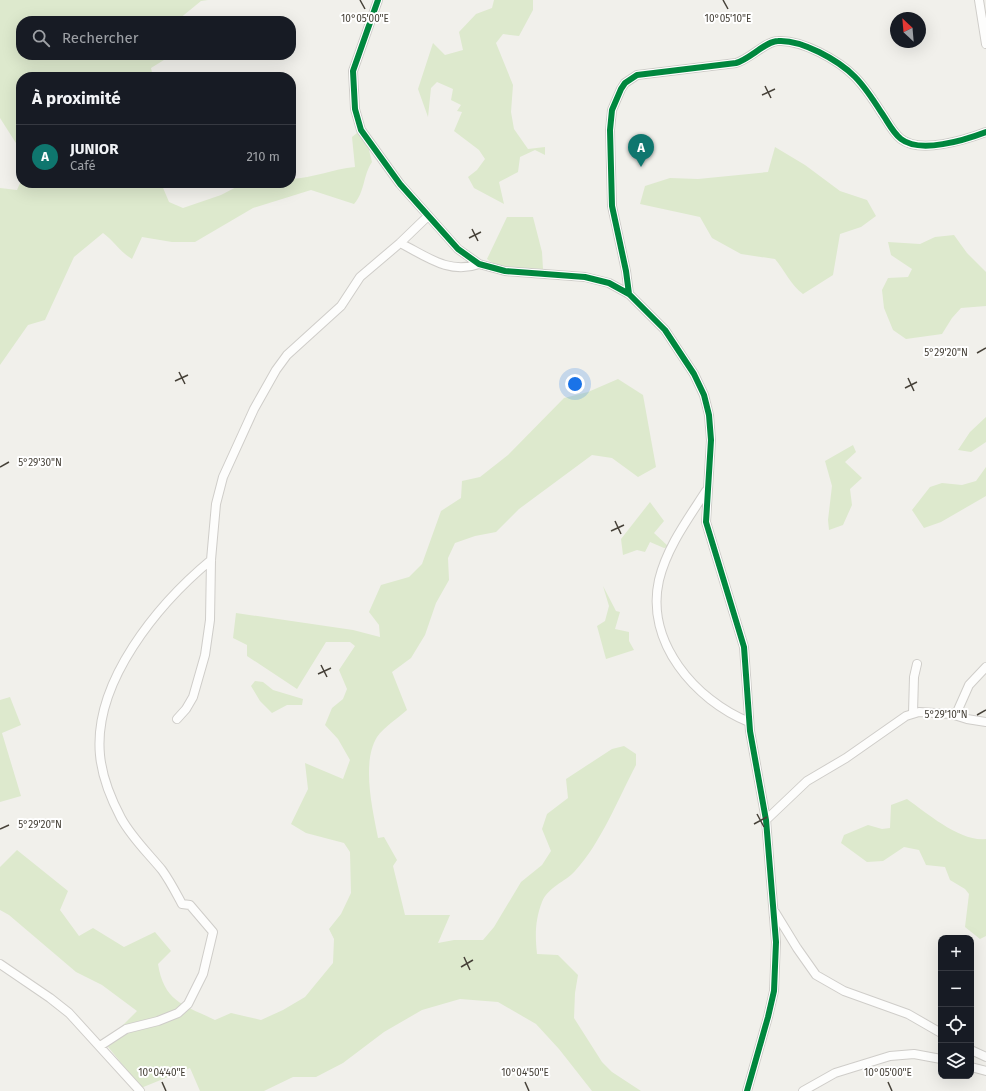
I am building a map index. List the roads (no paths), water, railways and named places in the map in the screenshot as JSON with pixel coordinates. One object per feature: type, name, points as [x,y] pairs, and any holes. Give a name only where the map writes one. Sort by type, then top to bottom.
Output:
[{"type":"street","points":[[378,0],[353,72],[355,110],[361,130],[400,184],[458,249],[479,264],[505,271],[592,278],[609,283],[629,294],[665,330],[694,374],[704,395],[709,415],[712,440],[705,513],[708,532],[744,646],[749,722],[766,820],[774,909],[776,948],[774,991],[747,1091]]},
{"type":"street","points":[[979,0],[986,44]]},
{"type":"street","points":[[629,294],[626,271],[612,206],[610,130],[612,110],[621,89],[625,83],[638,75],[736,63],[749,58],[775,41],[791,42],[811,48],[830,58],[854,74],[869,93],[894,132],[901,139],[921,145],[934,145],[961,140],[986,132]]},
{"type":"street","points":[[177,719],[186,709],[192,697],[204,655],[210,620],[211,560],[216,504],[223,478],[251,416],[276,370],[287,355],[341,306],[360,277],[400,243],[428,216]]},
{"type":"street","points":[[400,243],[435,261],[454,268],[469,267],[479,264]]},
{"type":"street","points":[[707,489],[682,528],[664,565],[658,592],[659,616],[667,647],[675,662],[686,675],[716,704],[737,717],[749,722]]},
{"type":"street","points":[[100,1046],[126,1029],[158,1021],[184,1009],[203,974],[210,951],[212,935],[211,929],[190,905],[182,904],[166,876],[133,836],[122,818],[102,771],[100,738],[103,716],[109,696],[139,636],[171,597],[211,560]]},
{"type":"street","points":[[913,713],[914,677],[917,664]]},
{"type":"street","points":[[951,714],[957,712],[969,685],[986,668]]},
{"type":"street","points":[[766,820],[807,781],[846,758],[913,713],[951,714],[986,722]]},
{"type":"street","points":[[774,909],[796,948],[816,975],[844,991],[908,1014],[938,1031]]},
{"type":"street","points":[[0,964],[50,998],[69,1013],[140,1091]]},
{"type":"street","points":[[974,1051],[986,1057]]},
{"type":"street","points":[[803,1091],[835,1073],[890,1056],[914,1054],[938,1058]]},
{"type":"street","points":[[974,1068],[986,1071]]},
{"type":"place","name":"JUNIOR","points":[[641,167]]}]
